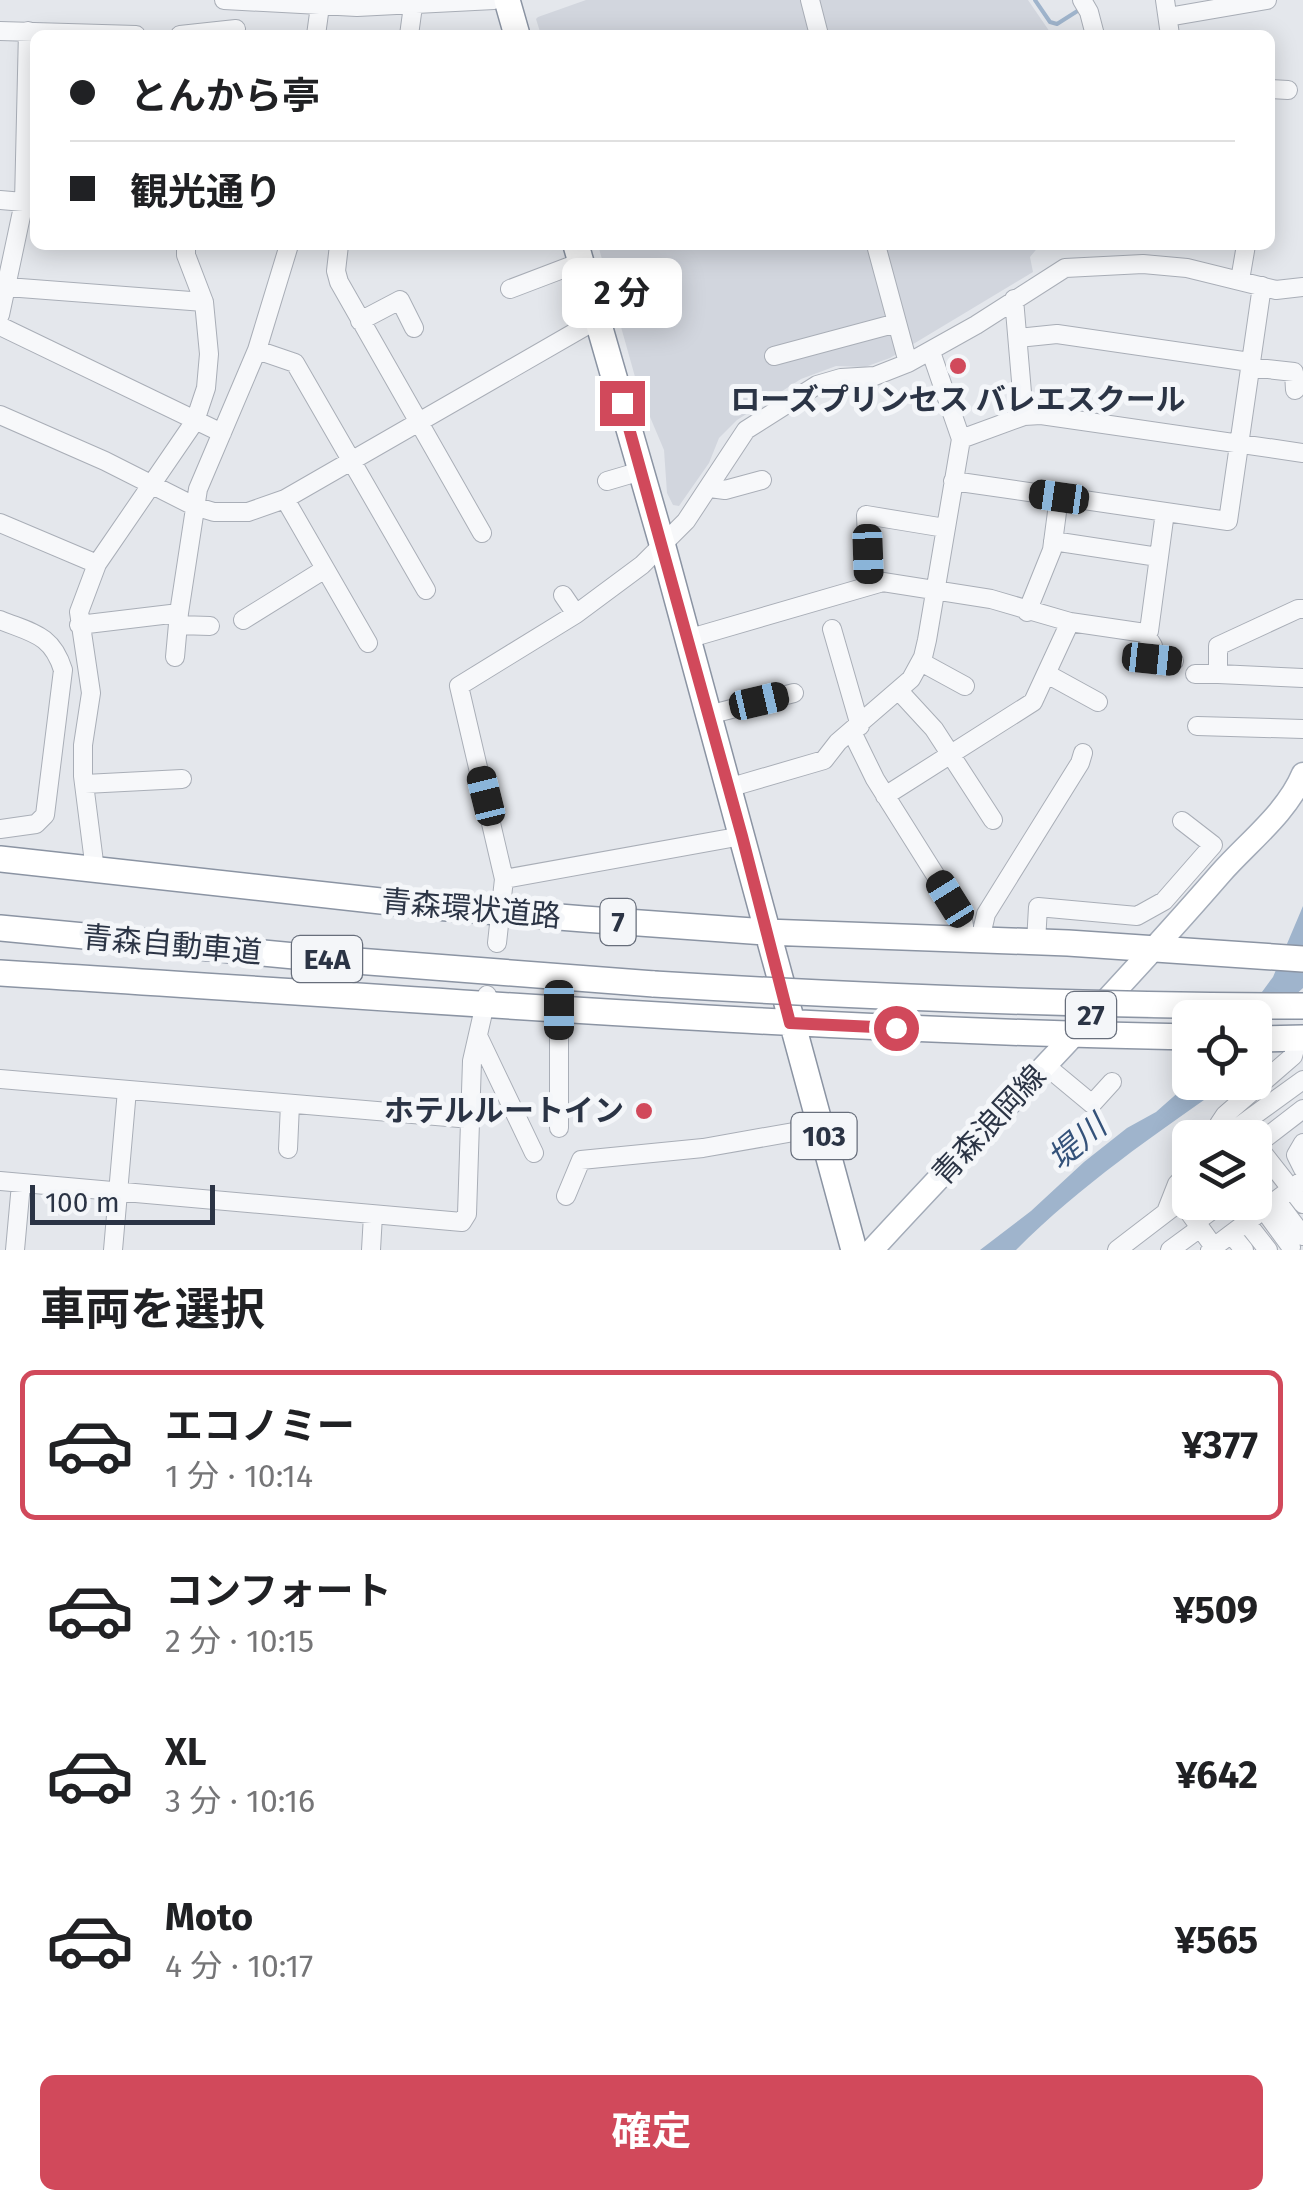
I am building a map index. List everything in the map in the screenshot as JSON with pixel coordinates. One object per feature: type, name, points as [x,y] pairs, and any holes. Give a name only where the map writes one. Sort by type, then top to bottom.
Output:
[{"type":"highway","points":[[507,0],[516,30]]},
{"type":"highway","name":"103","points":[[579,254],[854,1250]]},
{"type":"highway","name":"青森環状道路","points":[[0,858],[501,912],[766,932],[1156,948],[1303,959]]},
{"type":"highway","name":"青森自動車道","points":[[0,928],[305,957],[853,996],[1121,1005],[1303,1006]]},
{"type":"highway","points":[[0,972],[790,1023],[1172,1037]]},
{"type":"highway","points":[[1272,1038],[1300,1038]]},
{"type":"main road","name":"青森浪岡線","points":[[872,1250],[1156,948],[1271,820],[1303,774]]},
{"type":"street","points":[[224,0],[413,6],[494,0]]},
{"type":"street","points":[[235,0],[236,30]]},
{"type":"street","points":[[810,0],[818,30]]},
{"type":"street","points":[[1082,0],[1090,12],[1094,30]]},
{"type":"street","points":[[1168,17],[1267,1]]},
{"type":"street","points":[[312,4],[315,30]]},
{"type":"street","points":[[410,30],[413,6]]},
{"type":"street","points":[[0,30],[28,31],[29,203],[0,315]]},
{"type":"street","points":[[0,200],[29,203]]},
{"type":"street","points":[[95,870],[82,745],[91,694],[80,625],[81,599],[97,564],[195,421],[206,388],[204,302],[186,250]]},
{"type":"street","points":[[175,657],[194,506],[257,350],[287,250]]},
{"type":"street","points":[[338,250],[336,271],[360,321],[482,533]]},
{"type":"street","points":[[877,250],[908,363]]},
{"type":"street","points":[[1240,280],[1245,250]]},
{"type":"street","points":[[510,289],[579,254]]},
{"type":"street","points":[[497,943],[504,879],[459,686],[576,614],[662,547],[710,488],[739,437],[800,394],[830,380],[875,376],[931,352],[1065,268],[1158,265],[1276,290],[1303,287]]},
{"type":"street","points":[[952,482],[1228,521],[1262,286]]},
{"type":"street","points":[[7,287],[204,302]]},
{"type":"street","points":[[1014,298],[1024,416]]},
{"type":"street","points":[[360,321],[400,300],[414,328]]},
{"type":"street","points":[[0,415],[194,506],[233,513],[264,509],[598,319]]},
{"type":"street","points":[[774,356],[897,323]]},
{"type":"street","points":[[0,326],[222,433]]},
{"type":"street","points":[[1018,338],[1057,334],[1294,372],[1295,390]]},
{"type":"street","points":[[257,350],[295,364],[426,590]]},
{"type":"street","points":[[728,788],[824,760],[838,742],[899,691],[921,662],[961,439],[931,352]]},
{"type":"street","points":[[961,439],[1024,416],[1060,417],[1303,453]]},
{"type":"street","points":[[606,482],[641,471]]},
{"type":"street","points":[[710,488],[725,490],[762,480]]},
{"type":"street","points":[[1027,612],[1050,558],[1059,497]]},
{"type":"street","points":[[286,499],[368,643]]},
{"type":"street","points":[[1146,634],[1165,512]]},
{"type":"street","points":[[869,586],[866,514],[945,528]]},
{"type":"street","points":[[0,523],[97,564]]},
{"type":"street","points":[[1053,541],[1158,557]]},
{"type":"street","points":[[243,620],[325,570]]},
{"type":"street","points":[[687,638],[883,582],[991,599],[1070,622],[1146,634]]},
{"type":"street","points":[[564,594],[576,614]]},
{"type":"street","points":[[1218,674],[1218,646],[1303,610]]},
{"type":"street","points":[[80,625],[179,619],[210,626]]},
{"type":"street","points":[[0,620],[48,640],[63,670],[46,815],[36,824],[0,830]]},
{"type":"street","points":[[885,796],[1033,702],[1070,622]]},
{"type":"street","points":[[832,628],[865,762],[973,940]]},
{"type":"street","points":[[1146,634],[1153,646],[1152,659],[1174,661]]},
{"type":"street","points":[[921,662],[965,686]]},
{"type":"street","points":[[1047,674],[1098,702]]},
{"type":"street","points":[[1195,674],[1303,678]]},
{"type":"street","points":[[899,691],[934,729],[993,820]]},
{"type":"street","points":[[708,715],[794,693]]},
{"type":"street","points":[[1197,726],[1303,729]]},
{"type":"street","points":[[973,940],[1080,763],[1082,753]]},
{"type":"street","points":[[85,784],[182,780]]},
{"type":"street","points":[[1036,942],[1038,907],[1137,916],[1164,901],[1213,845],[1182,821]]},
{"type":"street","points":[[504,879],[742,836]]},
{"type":"street","points":[[0,1181],[462,1222],[467,1214],[472,1061],[486,1001]]},
{"type":"street","points":[[559,1010],[559,1128]]},
{"type":"street","points":[[479,1038],[534,1153]]},
{"type":"street","points":[[1221,1120],[1293,1056],[1300,1038]]},
{"type":"street","points":[[1045,1065],[1092,1104],[1112,1082]]},
{"type":"street","points":[[0,1080],[471,1119]]},
{"type":"street","points":[[1262,1120],[1303,1080]]},
{"type":"street","points":[[113,1250],[128,1090]]},
{"type":"street","points":[[288,1149],[290,1104]]},
{"type":"street","points":[[1272,1124],[1303,1110]]},
{"type":"street","points":[[566,1196],[581,1160],[704,1148],[822,1128]]},
{"type":"street","points":[[1303,1142],[1296,1156],[1303,1170]]},
{"type":"street","points":[[1273,1166],[1296,1243]]},
{"type":"street","points":[[15,1250],[20,1184]]},
{"type":"street","points":[[1283,1194],[1303,1204]]},
{"type":"street","points":[[1194,1220],[1213,1249],[1283,1194]]},
{"type":"street","points":[[1117,1250],[1172,1207]]},
{"type":"street","points":[[371,1250],[373,1215]]},
{"type":"street","points":[[1170,1250],[1203,1220]]},
{"type":"street","points":[[1239,1228],[1244,1250]]},
{"type":"street","points":[[1239,1228],[1268,1250]]},
{"type":"shaded area","points":[[586,0],[1028,0],[1049,30],[539,30],[538,17]]},
{"type":"shaded area","points":[[599,250],[1036,250],[1030,257],[1033,272],[890,358],[865,367],[836,366],[801,379],[737,420],[719,438],[709,463],[679,506],[673,505],[667,493],[664,450],[639,391]]},
{"type":"water","points":[[1303,906],[1303,988],[1272,1016],[1272,1000],[1256,1000],[1273,977]]},
{"type":"water","points":[[1172,1098],[1204,1100],[1092,1182],[1016,1250],[980,1250],[1127,1128]]},
{"type":"waterway","points":[[1035,0],[1050,22],[1057,24],[1079,10]]},
{"type":"place","name":"ローズプリンセス バレエスクール","points":[[958,366]]},
{"type":"place","name":"ホテルルートイン","points":[[644,1111]]},
{"type":"route","points":[[622,403],[790,1023],[896,1028]]},
{"type":"water label","name":"堤川","points":[[1077,1142]]}]
